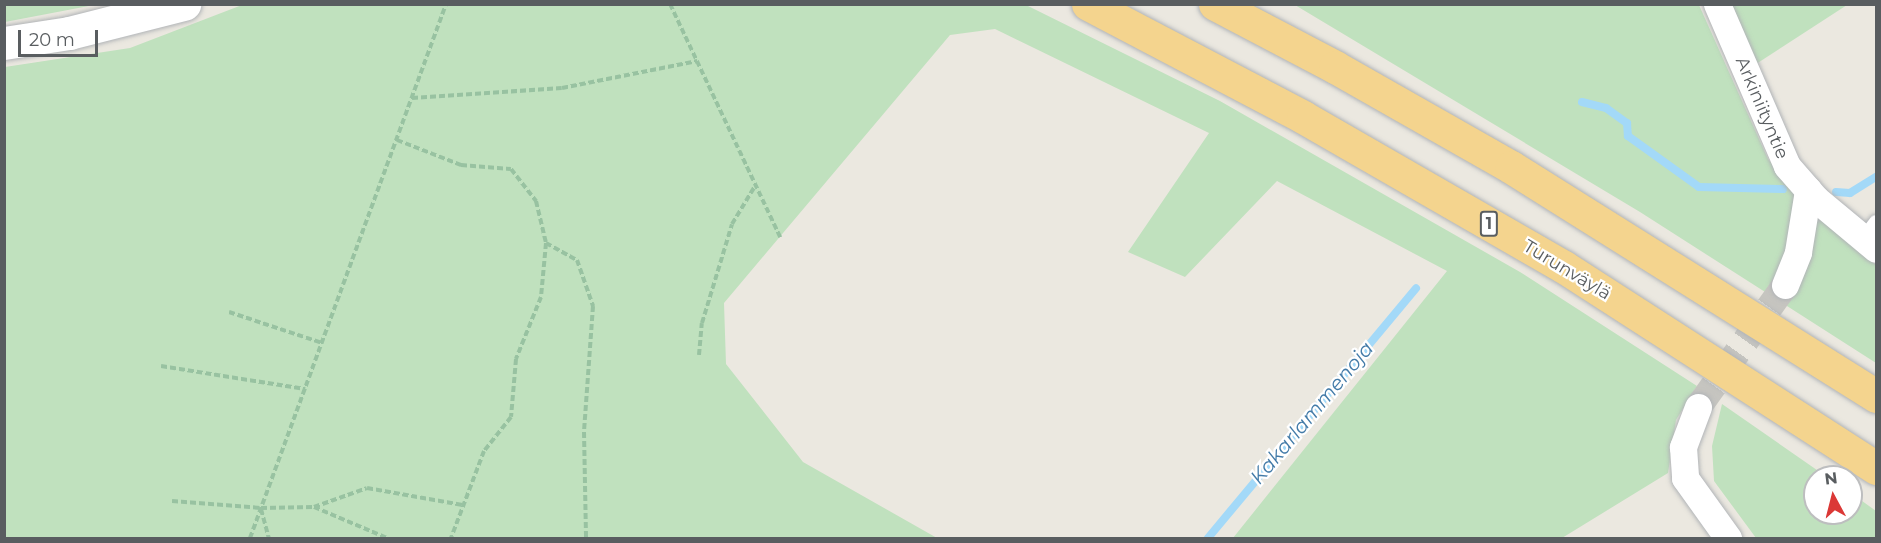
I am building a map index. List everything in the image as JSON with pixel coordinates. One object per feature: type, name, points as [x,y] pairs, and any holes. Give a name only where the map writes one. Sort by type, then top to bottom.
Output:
[{"type":"highway","name":"Turunväylä","points":[[1088,4],[1303,117],[1564,267],[1876,468]]},
{"type":"highway","points":[[1215,4],[1335,67],[1511,167],[1876,396]]},
{"type":"main road","points":[[4,43],[69,33],[184,4]]},
{"type":"street","name":"Arkiniityntie","points":[[1717,4],[1787,166],[1808,190],[1872,236]]},
{"type":"street","points":[[1785,285],[1798,252],[1808,190]]},
{"type":"street","points":[[1698,407],[1683,447],[1685,478],[1728,538]]},
{"type":"path","points":[[250,538],[446,4]]},
{"type":"path","points":[[670,4],[780,237]]},
{"type":"path","points":[[412,98],[562,88],[697,61]]},
{"type":"path","points":[[397,140],[461,165],[511,169],[536,201],[546,243],[541,297],[516,359],[512,417],[484,451],[451,538]]},
{"type":"path","points":[[699,356],[702,323],[732,224],[756,186]]},
{"type":"path","points":[[546,243],[577,260],[593,306],[584,432],[586,538]]},
{"type":"path","points":[[229,312],[322,343]]},
{"type":"path","points":[[161,366],[305,389]]},
{"type":"path","points":[[171,501],[261,508],[314,507],[367,488],[462,505]]},
{"type":"path","points":[[314,507],[387,538]]},
{"type":"path","points":[[261,508],[269,538]]},
{"type":"green space","points":[[5,4],[94,4],[94,5],[5,22]]},
{"type":"green space","points":[[242,5],[1026,5],[1220,101],[1520,272],[1697,386],[1676,420],[1668,473],[1562,538],[1233,538],[1447,271],[1277,181],[1185,277],[1128,252],[1209,133],[995,29],[950,35],[724,303],[726,364],[803,462],[937,538],[5,538],[5,67],[130,48]]},
{"type":"green space","points":[[1295,5],[1699,5],[1768,159],[1811,211],[1876,265],[1876,363],[1640,212]]},
{"type":"green space","points":[[1724,5],[1847,5],[1753,66]]},
{"type":"green space","points":[[1722,404],[1810,465],[1803,465],[1803,525],[1863,525],[1863,502],[1876,511],[1876,538],[1756,538],[1714,481],[1712,446]]},
{"type":"waterway","name":"Kakarlammenoja","points":[[1582,102],[1606,108],[1627,123],[1628,136],[1699,187],[1783,189]]},
{"type":"waterway","name":"Kakarlammenoja","points":[[1836,192],[1850,193],[1876,177]]},
{"type":"waterway","name":"Kakarlammenoja","points":[[1208,538],[1416,288]]},
{"type":"tunnel","points":[[1698,407],[1785,285]]}]
